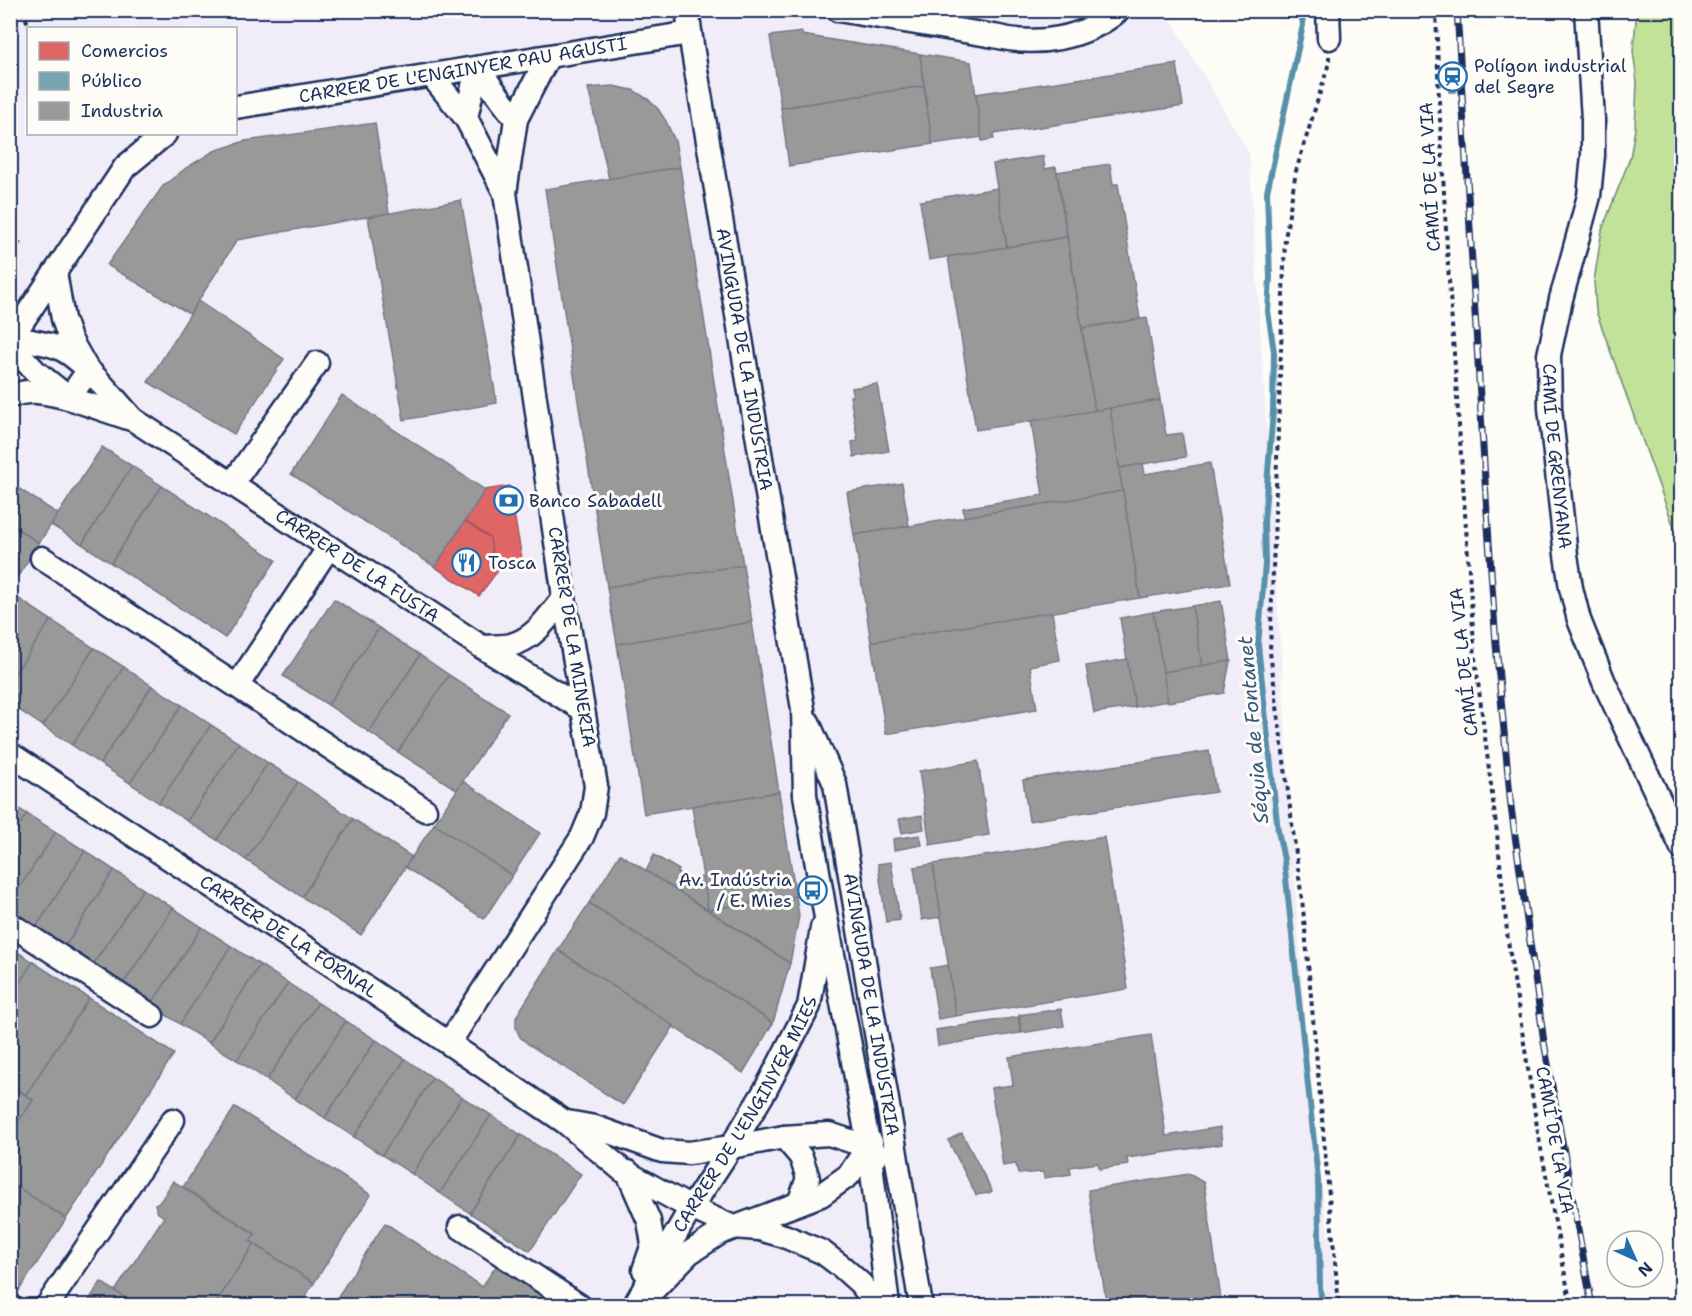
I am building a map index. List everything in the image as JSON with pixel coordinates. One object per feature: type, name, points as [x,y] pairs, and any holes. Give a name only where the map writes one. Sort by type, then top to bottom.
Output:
[{"type":"street","points":[[838,10],[1016,41],[1056,39],[1075,34],[1094,28],[1110,19],[1119,10]]},
{"type":"street","points":[[1328,10],[1329,38]]},
{"type":"street","name":"CAMÍ DE GRENYANA","points":[[1586,10],[1593,119],[1593,155],[1589,196],[1561,299],[1549,355],[1550,408],[1566,555],[1579,620],[1604,682],[1682,848]]},
{"type":"street","name":"CARRER DE L'ENGINYER PAU AGUSTÍ","points":[[237,107],[548,57],[689,22]]},
{"type":"street","name":"AVINGUDA DE LA INDÚSTRIA","points":[[689,22],[803,709],[805,795],[869,1147],[888,1305]]},
{"type":"street","name":"CARRER DE LA MINERIA","points":[[449,1043],[582,837],[592,813],[596,786],[564,597],[505,193],[514,129],[548,57]]},
{"type":"street","points":[[466,118],[477,68]]},
{"type":"street","points":[[477,68],[514,129],[481,147]]},
{"type":"street","name":"CARRER DE LA MINERIA","points":[[431,75],[466,118],[505,193]]},
{"type":"street","points":[[11,339],[125,167],[164,135]]},
{"type":"street","name":"CARRER DE LA FUSTA","points":[[55,272],[63,319],[70,339],[88,371]]},
{"type":"street","name":"CARRER DE LA FUSTA","points":[[11,339],[59,348],[69,354],[134,420],[482,647],[582,709]]},
{"type":"street","name":"CARRER DE LA FUSTA","points":[[11,339],[22,357],[35,371],[69,398]]},
{"type":"street","points":[[232,484],[316,363]]},
{"type":"street","points":[[69,398],[88,371]]},
{"type":"street","name":"CARRER DE LA FUSTA","points":[[10,396],[39,391],[69,398],[134,420]]},
{"type":"street","points":[[237,686],[329,547]]},
{"type":"street","points":[[42,558],[425,810]]},
{"type":"street","points":[[482,647],[511,645],[531,637],[564,597]]},
{"type":"street","name":"AVINGUDA DE LA INDÚSTRIA","points":[[803,709],[835,784],[921,1305]]},
{"type":"street","name":"CARRER DE LA FORNAL","points":[[10,754],[566,1122],[621,1170],[733,1227],[759,1229],[784,1236],[822,1252],[842,1266],[861,1284],[877,1305]]},
{"type":"street","name":"CARRER DE L'ENGINYER MIES","points":[[634,1305],[766,1089],[809,1006],[825,912]]},
{"type":"street","points":[[10,924],[152,1017]]},
{"type":"street","name":"CARRER DE L'ENGINYER MIES","points":[[634,1305],[688,1253],[720,1233],[821,1195],[849,1175],[869,1147],[889,1106]]},
{"type":"street","points":[[47,1305],[173,1120]]},
{"type":"street","name":"CARRER DE LA FORNAL","points":[[566,1122],[595,1127],[662,1151],[688,1153],[784,1137],[830,1134],[869,1147],[900,1176]]},
{"type":"street","points":[[784,1137],[801,1157],[808,1178],[799,1203]]},
{"type":"street","points":[[634,1305],[653,1244],[649,1221],[628,1173],[645,1145]]},
{"type":"street","points":[[460,1227],[580,1305]]},
{"type":"path","points":[[22,10],[30,27]]},
{"type":"path","name":"CAMÍ DE LA VIA","points":[[1436,10],[1448,266],[1475,658],[1508,941],[1539,1133],[1571,1305]]},
{"type":"path","points":[[1329,38],[1329,63],[1296,171],[1285,239],[1270,652],[1303,909],[1339,1305]]},
{"type":"shaded area","points":[[1100,10],[1170,18],[1249,153],[1310,1112],[1339,1305],[11,1305],[10,11]]},
{"type":"green space","points":[[1637,11],[1681,11],[1681,547],[1596,311],[1594,281],[1602,230],[1630,158],[1635,129],[1637,82],[1633,51]]},
{"type":"building: Comercios","points":[[509,486],[523,564],[499,569],[493,558],[490,538],[465,521],[485,490]]},
{"type":"building: Comercios","name":"Tosca","points":[[465,521],[490,538],[493,558],[499,569],[479,596],[435,567]]},
{"type":"building: Público","points":[[1455,62],[1456,92],[1449,92],[1447,63]]},
{"type":"building: Industria","points":[[802,32],[802,35],[920,54],[924,86],[781,108],[770,36]]},
{"type":"building: Industria","points":[[920,54],[971,62],[982,137],[932,144]]},
{"type":"building: Industria","points":[[1177,64],[1183,106],[993,134],[994,139],[982,141],[976,94]]},
{"type":"building: Industria","points":[[613,86],[633,90],[648,99],[658,109],[675,141],[680,167],[609,179],[588,88]]},
{"type":"building: Industria","points":[[924,86],[932,144],[789,166],[781,108]]},
{"type":"building: Industria","points":[[375,123],[389,213],[237,240],[190,314],[107,265],[163,186],[186,168],[214,151],[245,141]]},
{"type":"building: Industria","points":[[1043,156],[1045,169],[1056,167],[1067,237],[1007,247],[993,164]]},
{"type":"building: Industria","points":[[1110,164],[1113,184],[1118,184],[1140,319],[1082,328],[1057,172]]},
{"type":"building: Industria","points":[[680,167],[743,565],[607,587],[545,189]]},
{"type":"building: Industria","points":[[997,188],[1007,247],[929,260],[920,201]]},
{"type":"building: Industria","points":[[461,200],[497,403],[404,420],[368,217]]},
{"type":"building: Industria","points":[[10,236],[21,243],[10,258]]},
{"type":"building: Industria","points":[[1067,237],[1095,411],[976,430],[948,257]]},
{"type":"building: Industria","points":[[198,301],[284,359],[234,434],[148,382]]},
{"type":"building: Industria","points":[[1147,318],[1160,400],[1095,411],[1082,328]]},
{"type":"building: Industria","points":[[877,384],[889,451],[854,457],[852,442],[858,441],[850,396],[853,396],[852,388]]},
{"type":"building: Industria","points":[[342,395],[485,490],[435,567],[291,474]]},
{"type":"building: Industria","points":[[1160,400],[1166,435],[1182,433],[1186,457],[1119,468],[1110,408]]},
{"type":"building: Industria","points":[[1110,408],[1123,491],[964,517],[963,508],[1043,495],[1031,421]]},
{"type":"building: Industria","points":[[102,447],[132,466],[82,544],[51,525]]},
{"type":"building: Industria","points":[[1210,463],[1230,584],[1140,598],[1119,468],[1143,464],[1145,474]]},
{"type":"building: Industria","points":[[132,466],[162,486],[111,563],[82,544]]},
{"type":"building: Industria","points":[[10,483],[58,514],[39,543],[10,524]]},
{"type":"building: Industria","points":[[902,483],[909,526],[854,535],[847,492]]},
{"type":"building: Industria","points":[[162,486],[276,560],[225,638],[111,563]]},
{"type":"building: Industria","points":[[1123,491],[1140,598],[871,642],[854,535]]},
{"type":"building: Industria","points":[[10,524],[39,543],[20,573],[10,567]]},
{"type":"building: Industria","points":[[743,565],[752,622],[617,644],[607,587]]},
{"type":"building: Industria","points":[[10,567],[20,573],[10,587]]},
{"type":"building: Industria","points":[[10,593],[51,620],[10,681]]},
{"type":"building: Industria","points":[[334,599],[379,628],[328,705],[283,676]]},
{"type":"building: Industria","points":[[1221,601],[1231,661],[1202,666],[1192,606]]},
{"type":"building: Industria","points":[[1192,606],[1202,666],[1163,672],[1153,612]]},
{"type":"building: Industria","points":[[1052,612],[1060,660],[1030,666],[1037,709],[886,734],[871,642]]},
{"type":"building: Industria","points":[[1153,612],[1168,701],[1135,707],[1120,618]]},
{"type":"building: Industria","points":[[51,620],[94,648],[43,726],[10,704],[10,681]]},
{"type":"building: Industria","points":[[752,622],[779,792],[644,814],[617,644]]},
{"type":"building: Industria","points":[[379,628],[420,655],[369,732],[328,705]]},
{"type":"building: Industria","points":[[94,648],[124,667],[72,745],[43,726]]},
{"type":"building: Industria","points":[[420,655],[449,675],[398,752],[369,732]]},
{"type":"building: Industria","points":[[1127,659],[1135,707],[1094,713],[1086,666]]},
{"type":"building: Industria","points":[[1230,661],[1224,693],[1168,702],[1163,672]]},
{"type":"building: Industria","points":[[124,667],[152,686],[100,764],[72,745]]},
{"type":"building: Industria","points":[[449,675],[508,713],[457,790],[398,752]]},
{"type":"building: Industria","points":[[152,686],[182,705],[130,783],[100,764]]},
{"type":"building: Industria","points":[[182,705],[211,725],[159,803],[130,783]]},
{"type":"building: Industria","points":[[211,725],[239,743],[187,821],[159,803]]},
{"type":"building: Industria","points":[[239,743],[268,763],[217,840],[187,821]]},
{"type":"building: Industria","points":[[1209,751],[1216,792],[1029,821],[1023,780]]},
{"type":"building: Industria","points":[[978,761],[989,835],[930,845],[919,771]]},
{"type":"building: Industria","points":[[268,763],[298,782],[246,860],[217,840]]},
{"type":"building: Industria","points":[[463,781],[540,833],[512,876],[434,824]]},
{"type":"building: Industria","points":[[298,782],[353,819],[302,897],[246,860]]},
{"type":"building: Industria","points":[[779,792],[796,896],[708,910],[692,806]]},
{"type":"building: Industria","points":[[10,803],[27,814],[10,839]]},
{"type":"building: Industria","points":[[27,814],[56,832],[10,902],[10,839]]},
{"type":"building: Industria","points":[[922,815],[924,829],[902,833],[899,819]]},
{"type":"building: Industria","points":[[353,819],[412,857],[361,935],[302,897]]},
{"type":"building: Industria","points":[[434,824],[512,876],[484,919],[405,867]]},
{"type":"building: Industria","points":[[56,832],[85,851],[35,929],[10,913],[10,902]]},
{"type":"building: Industria","points":[[920,835],[922,845],[894,850],[893,839]]},
{"type":"building: Industria","points":[[1104,837],[1128,989],[956,1016],[933,864]]},
{"type":"building: Industria","points":[[85,851],[114,870],[64,948],[35,929]]},
{"type":"building: Industria","points":[[620,854],[790,963],[773,1023],[589,903]]},
{"type":"building: Industria","points":[[654,855],[679,870],[677,873],[689,880],[703,877],[708,910],[646,871]]},
{"type":"building: Industria","points":[[891,862],[900,920],[886,922],[878,864]]},
{"type":"building: Industria","points":[[933,864],[941,917],[922,920],[914,867]]},
{"type":"building: Industria","points":[[114,870],[143,889],[92,966],[64,948]]},
{"type":"building: Industria","points":[[143,889],[173,908],[122,986],[92,966]]},
{"type":"building: Industria","points":[[796,896],[799,916],[790,963],[708,910]]},
{"type":"building: Industria","points":[[589,903],[773,1023],[743,1073],[558,950]]},
{"type":"building: Industria","points":[[173,908],[202,927],[151,1005],[122,986]]},
{"type":"building: Industria","points":[[202,927],[231,946],[180,1024],[151,1005]]},
{"type":"building: Industria","points":[[231,946],[260,965],[209,1043],[180,1024]]},
{"type":"building: Industria","points":[[10,947],[33,962],[10,997]]},
{"type":"building: Industria","points":[[558,950],[674,1026],[623,1105],[528,1044],[520,1037],[516,1028],[516,1017]]},
{"type":"building: Industria","points":[[33,962],[89,998],[26,1095],[10,1085],[10,997]]},
{"type":"building: Industria","points":[[260,965],[288,983],[237,1060],[209,1043]]},
{"type":"building: Industria","points":[[948,965],[956,1016],[938,1019],[930,968]]},
{"type":"building: Industria","points":[[288,983],[318,1003],[267,1080],[237,1060]]},
{"type":"building: Industria","points":[[89,998],[174,1054],[66,1219],[10,1182],[10,1134],[33,1100],[26,1095]]},
{"type":"building: Industria","points":[[318,1003],[346,1021],[295,1099],[267,1080]]},
{"type":"building: Industria","points":[[1061,1009],[1064,1026],[1022,1033],[1019,1015]]},
{"type":"building: Industria","points":[[1018,1017],[1021,1033],[938,1046],[936,1030]]},
{"type":"building: Industria","points":[[346,1021],[376,1040],[325,1118],[295,1099]]},
{"type":"building: Industria","points":[[1151,1035],[1166,1136],[1220,1127],[1222,1144],[1127,1158],[1128,1165],[1099,1169],[1098,1163],[1070,1167],[1071,1174],[1044,1178],[1043,1172],[1018,1174],[1016,1164],[1003,1166],[991,1088],[1013,1085],[1009,1057]]},
{"type":"building: Industria","points":[[376,1040],[405,1059],[354,1137],[325,1118]]},
{"type":"building: Industria","points":[[405,1059],[433,1078],[382,1155],[354,1137]]},
{"type":"building: Industria","points":[[433,1078],[462,1097],[412,1174],[382,1155]]},
{"type":"building: Industria","points":[[10,1085],[33,1100],[10,1134]]},
{"type":"building: Industria","points":[[462,1097],[491,1115],[440,1193],[412,1174]]},
{"type":"building: Industria","points":[[235,1107],[371,1195],[314,1283],[250,1241],[255,1234],[183,1187]]},
{"type":"building: Industria","points":[[491,1115],[521,1135],[470,1213],[440,1193]]},
{"type":"building: Industria","points":[[962,1133],[992,1191],[989,1193],[976,1195],[948,1140]]},
{"type":"building: Industria","points":[[521,1135],[581,1174],[530,1251],[470,1213]]},
{"type":"building: Industria","points":[[1189,1174],[1204,1183],[1222,1306],[1107,1306],[1088,1190]]},
{"type":"building: Industria","points":[[173,1181],[255,1234],[250,1241],[254,1244],[214,1306],[137,1306],[115,1291],[164,1217],[157,1212],[155,1204],[160,1202]]},
{"type":"building: Industria","points":[[10,1182],[66,1219],[10,1304]]},
{"type":"building: Industria","points":[[385,1223],[482,1287],[498,1263],[560,1303],[559,1306],[332,1306]]},
{"type":"building: Industria","points":[[254,1244],[314,1283],[299,1306],[214,1306]]},
{"type":"building: Industria","points":[[101,1282],[115,1291],[137,1306],[85,1306]]},
{"type":"waterway","name":"Séquia de Fontanet","points":[[1301,10],[1303,25],[1267,192],[1270,278],[1268,311],[1274,352],[1273,411],[1264,521],[1265,564],[1258,645],[1278,831],[1284,860],[1318,1179],[1322,1306]]},
{"type":"railway","points":[[1457,10],[1486,497],[1496,644],[1511,807],[1544,1042],[1592,1306]]},
{"type":"place","name":"Polígon industrial del Segre","points":[[1453,76]]},
{"type":"place","name":"Banco Sabadell","points":[[508,501]]},
{"type":"place","name":"Tosca","points":[[467,563]]},
{"type":"place","name":"Av. Indústria / E. Mies","points":[[813,890]]}]
